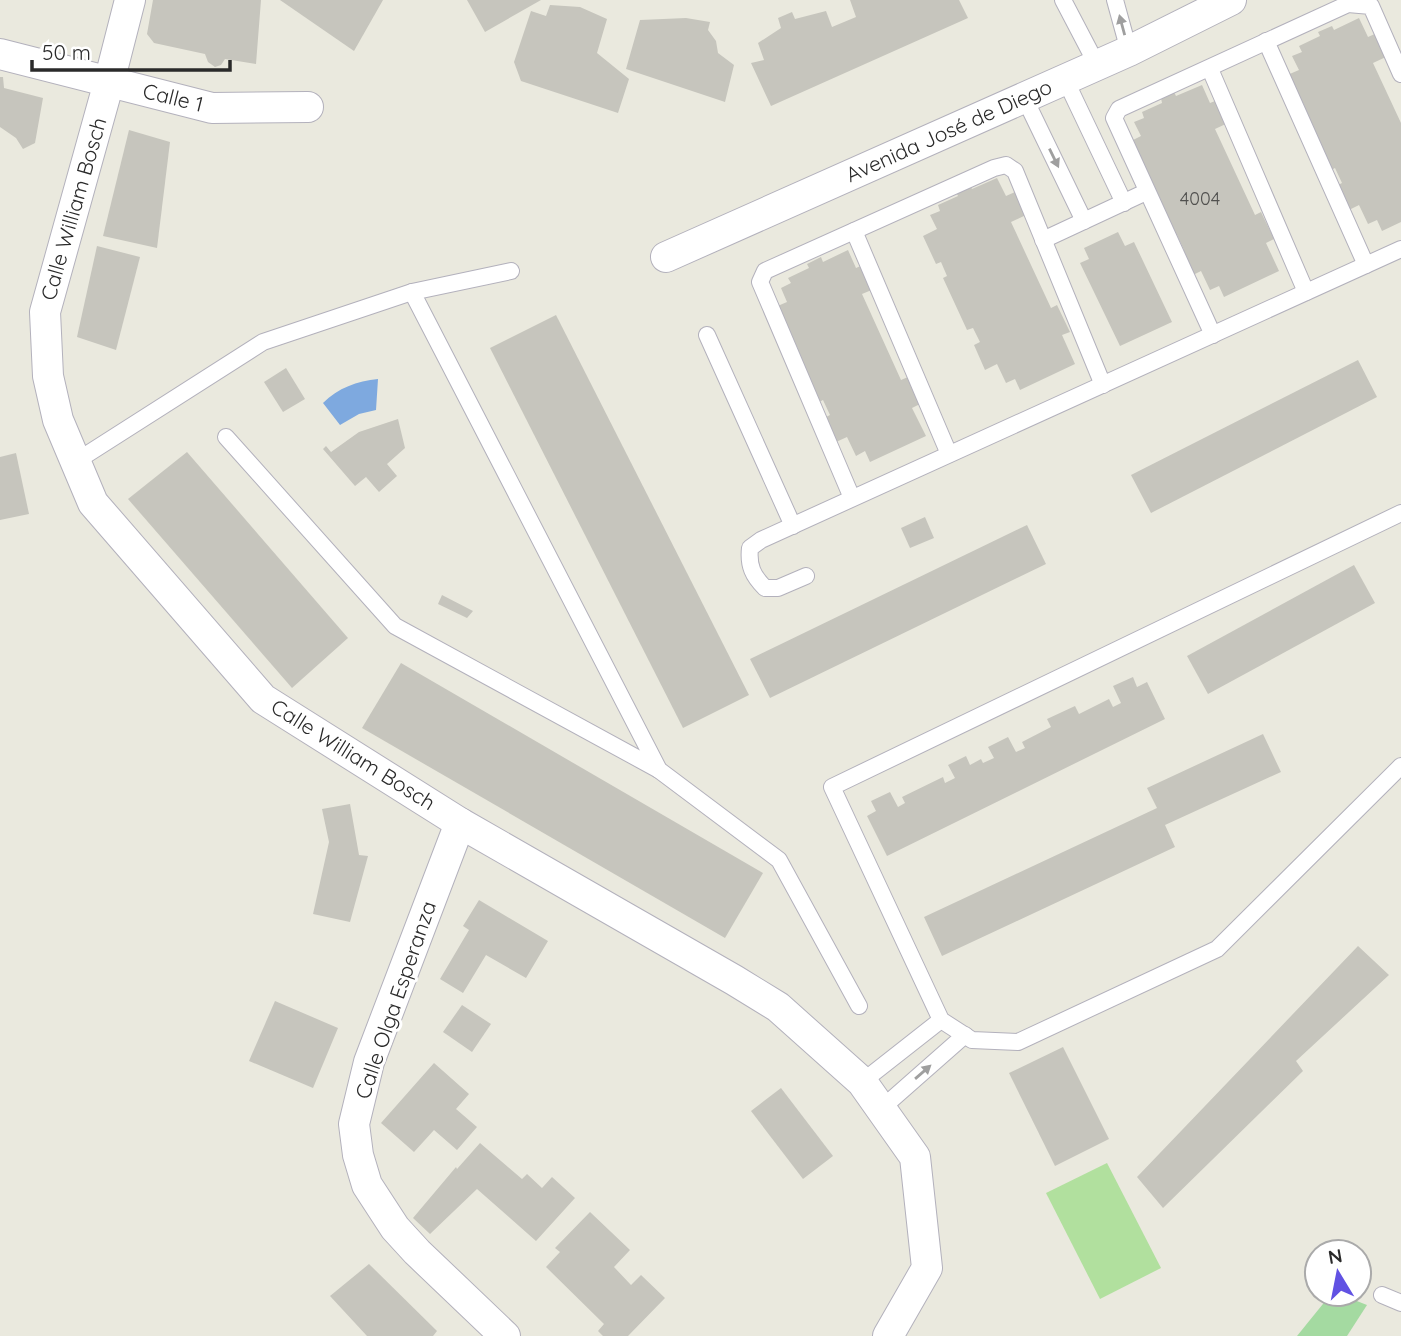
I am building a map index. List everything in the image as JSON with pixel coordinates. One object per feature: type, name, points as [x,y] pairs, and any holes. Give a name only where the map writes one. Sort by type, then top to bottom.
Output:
[{"type":"street","name":"Calle William Bosch","points":[[130,0],[45,312],[48,376],[58,420],[93,503],[263,699],[460,823],[778,1007],[862,1082],[915,1157],[927,1268],[888,1336]]},
{"type":"street","name":"Avenida José de Diego","points":[[666,257],[1129,51],[1231,0]]},
{"type":"street","name":"Calle 1","points":[[0,54],[212,108],[308,107]]},
{"type":"street","name":"Calle Olga Esperanza","points":[[460,823],[369,1062],[354,1124],[358,1155],[367,1185],[394,1227],[505,1336]]},
{"type":"lane","points":[[1063,0],[1097,65]]},
{"type":"lane","points":[[1115,0],[1129,51]]},
{"type":"lane","points":[[1213,335],[1114,118],[1119,110],[1348,4],[1371,6],[1401,74]]},
{"type":"lane","points":[[1266,41],[1366,265]]},
{"type":"lane","points":[[1210,69],[1306,292]]},
{"type":"lane","points":[[1065,79],[1124,203]]},
{"type":"lane","points":[[1024,97],[1084,221]]},
{"type":"lane","points":[[852,499],[760,282],[765,271],[1006,164],[1014,171],[1103,385]]},
{"type":"lane","points":[[1043,240],[1146,192]]},
{"type":"lane","points":[[854,231],[949,454]]},
{"type":"lane","points":[[806,576],[778,588],[765,589],[753,576],[748,561],[750,548],[949,454],[1401,249]]},
{"type":"lane","points":[[75,461],[263,342],[412,292],[511,271]]},
{"type":"lane","points":[[412,292],[659,770]]},
{"type":"lane","points":[[706,335],[793,526]]},
{"type":"lane","points":[[226,437],[395,626],[659,770],[779,860],[859,1006]]},
{"type":"lane","points":[[1401,513],[832,787],[941,1020],[972,1040],[1018,1042],[1217,949],[1401,766]]},
{"type":"lane","points":[[862,1082],[941,1020]]},
{"type":"lane","points":[[881,1109],[965,1035]]},
{"type":"lane","points":[[1382,1295],[1401,1303]]},
{"type":"green space","points":[[1107,1163],[1161,1268],[1100,1299],[1046,1193]]},
{"type":"green space","points":[[1320,1308],[1365,1308],[1347,1336],[1297,1336]]},
{"type":"water","points":[[378,379],[376,410],[359,414],[340,425],[323,403],[348,386]]},
{"type":"building","points":[[153,0],[261,0],[256,64],[225,59],[221,65],[215,67],[208,62],[205,54],[154,43],[147,34]]},
{"type":"building","points":[[280,0],[383,0],[354,51]]},
{"type":"building","points":[[467,0],[541,0],[485,32]]},
{"type":"building","points":[[850,0],[959,0],[968,18],[771,106],[751,63],[764,60],[758,43],[781,28],[778,18],[792,12],[795,19],[826,11],[832,27],[856,17]]},
{"type":"building","points":[[550,5],[580,7],[607,19],[597,53],[629,79],[618,113],[521,81],[514,62],[531,11],[546,16]]},
{"type":"building","points":[[686,18],[710,22],[708,30],[716,41],[718,53],[734,65],[725,102],[626,69],[640,20]]},
{"type":"building","points":[[1359,18],[1368,37],[1377,33],[1388,56],[1373,63],[1401,123],[1401,222],[1382,231],[1377,220],[1368,224],[1359,205],[1347,211],[1336,186],[1342,183],[1335,168],[1329,171],[1305,119],[1309,117],[1303,103],[1298,105],[1285,76],[1299,70],[1292,56],[1302,52],[1299,46],[1320,36],[1318,32],[1332,26],[1334,30]]},
{"type":"building","points":[[0,77],[3,77],[4,88],[43,98],[35,143],[23,149],[16,138],[0,127]]},
{"type":"building","points":[[1202,85],[1210,103],[1220,99],[1230,122],[1215,129],[1255,215],[1261,212],[1274,239],[1266,243],[1279,271],[1224,297],[1219,286],[1210,290],[1201,271],[1189,277],[1178,252],[1184,250],[1177,235],[1171,237],[1127,143],[1141,136],[1134,122],[1144,118],[1142,112],[1162,103],[1161,98],[1174,92],[1176,96]]},
{"type":"building","points":[[129,130],[170,142],[157,248],[103,236]]},
{"type":"building","points":[[997,178],[1006,196],[1015,192],[1026,215],[1011,222],[1051,308],[1057,305],[1070,332],[1062,335],[1075,364],[1020,390],[1015,379],[1006,383],[997,364],[985,370],[974,345],[980,342],[973,328],[967,330],[943,278],[947,276],[941,262],[936,264],[923,236],[937,229],[930,215],[940,211],[938,205],[958,196],[956,192],[970,185],[972,189]]},
{"type":"building","points":[[1118,232],[1125,246],[1134,242],[1172,322],[1120,346],[1080,263],[1089,259],[1084,248]]},
{"type":"building","points":[[97,246],[140,257],[116,350],[77,337]]},
{"type":"building","points":[[848,250],[856,268],[863,265],[874,289],[862,294],[901,380],[908,377],[920,404],[912,408],[926,436],[870,462],[865,451],[856,456],[847,437],[836,442],[824,418],[830,415],[823,400],[817,403],[793,351],[798,349],[791,335],[786,336],[773,308],[787,302],[781,288],[791,283],[788,278],[809,268],[807,264],[821,257],[823,262]]},
{"type":"building","points":[[556,315],[749,695],[683,728],[490,348]]},
{"type":"building","points":[[1358,360],[1377,397],[1151,513],[1131,475]]},
{"type":"building","points":[[286,368],[305,399],[283,412],[264,382]]},
{"type":"building","points":[[398,419],[405,448],[387,464],[397,476],[379,492],[366,477],[355,486],[323,449],[326,446],[331,452],[359,432]]},
{"type":"building","points":[[187,452],[348,638],[292,688],[128,499]]},
{"type":"building","points":[[16,453],[29,514],[0,520],[0,457]]},
{"type":"building","points":[[925,517],[934,538],[910,548],[901,528]]},
{"type":"building","points":[[1027,525],[1046,564],[770,698],[750,659]]},
{"type":"building","points":[[1354,565],[1375,603],[1208,694],[1187,656]]},
{"type":"building","points":[[442,595],[473,611],[467,618],[438,604]]},
{"type":"building","points":[[401,663],[763,873],[725,938],[362,728]]},
{"type":"building","points":[[1133,677],[1137,687],[1147,682],[1165,719],[887,856],[867,816],[876,811],[871,801],[890,792],[898,807],[905,803],[902,797],[943,777],[945,783],[955,778],[948,765],[966,756],[970,765],[981,759],[983,763],[994,758],[988,747],[1008,737],[1016,752],[1025,748],[1022,742],[1051,727],[1047,719],[1075,706],[1079,714],[1109,699],[1113,707],[1121,703],[1113,686]]},
{"type":"building","points":[[1263,734],[1281,772],[1165,825],[1175,847],[942,956],[924,917],[1157,808],[1147,788]]},
{"type":"building","points":[[350,804],[359,855],[368,856],[350,922],[313,914],[329,842],[322,809]]},
{"type":"building","points":[[479,900],[548,941],[526,978],[486,955],[463,993],[440,979],[469,930],[463,926]]},
{"type":"building","points":[[1358,946],[1389,975],[1296,1061],[1303,1071],[1163,1208],[1137,1177]]},
{"type":"building","points":[[275,1001],[338,1028],[313,1088],[249,1061]]},
{"type":"building","points":[[462,1005],[491,1024],[472,1052],[443,1032]]},
{"type":"building","points":[[1063,1047],[1109,1139],[1055,1166],[1009,1073]]},
{"type":"building","points":[[434,1063],[469,1094],[456,1109],[477,1127],[457,1150],[434,1130],[414,1152],[381,1123]]},
{"type":"building","points":[[781,1088],[833,1156],[803,1179],[751,1111]]},
{"type":"building","points":[[480,1143],[522,1179],[527,1174],[542,1188],[552,1177],[575,1198],[536,1241],[477,1189],[430,1234],[413,1218]]},
{"type":"building","points":[[590,1212],[630,1250],[614,1267],[631,1285],[641,1275],[665,1298],[628,1336],[603,1336],[598,1331],[604,1324],[546,1267],[560,1252],[555,1248]]},
{"type":"building","points":[[369,1264],[437,1331],[433,1336],[367,1336],[330,1296]]}]
